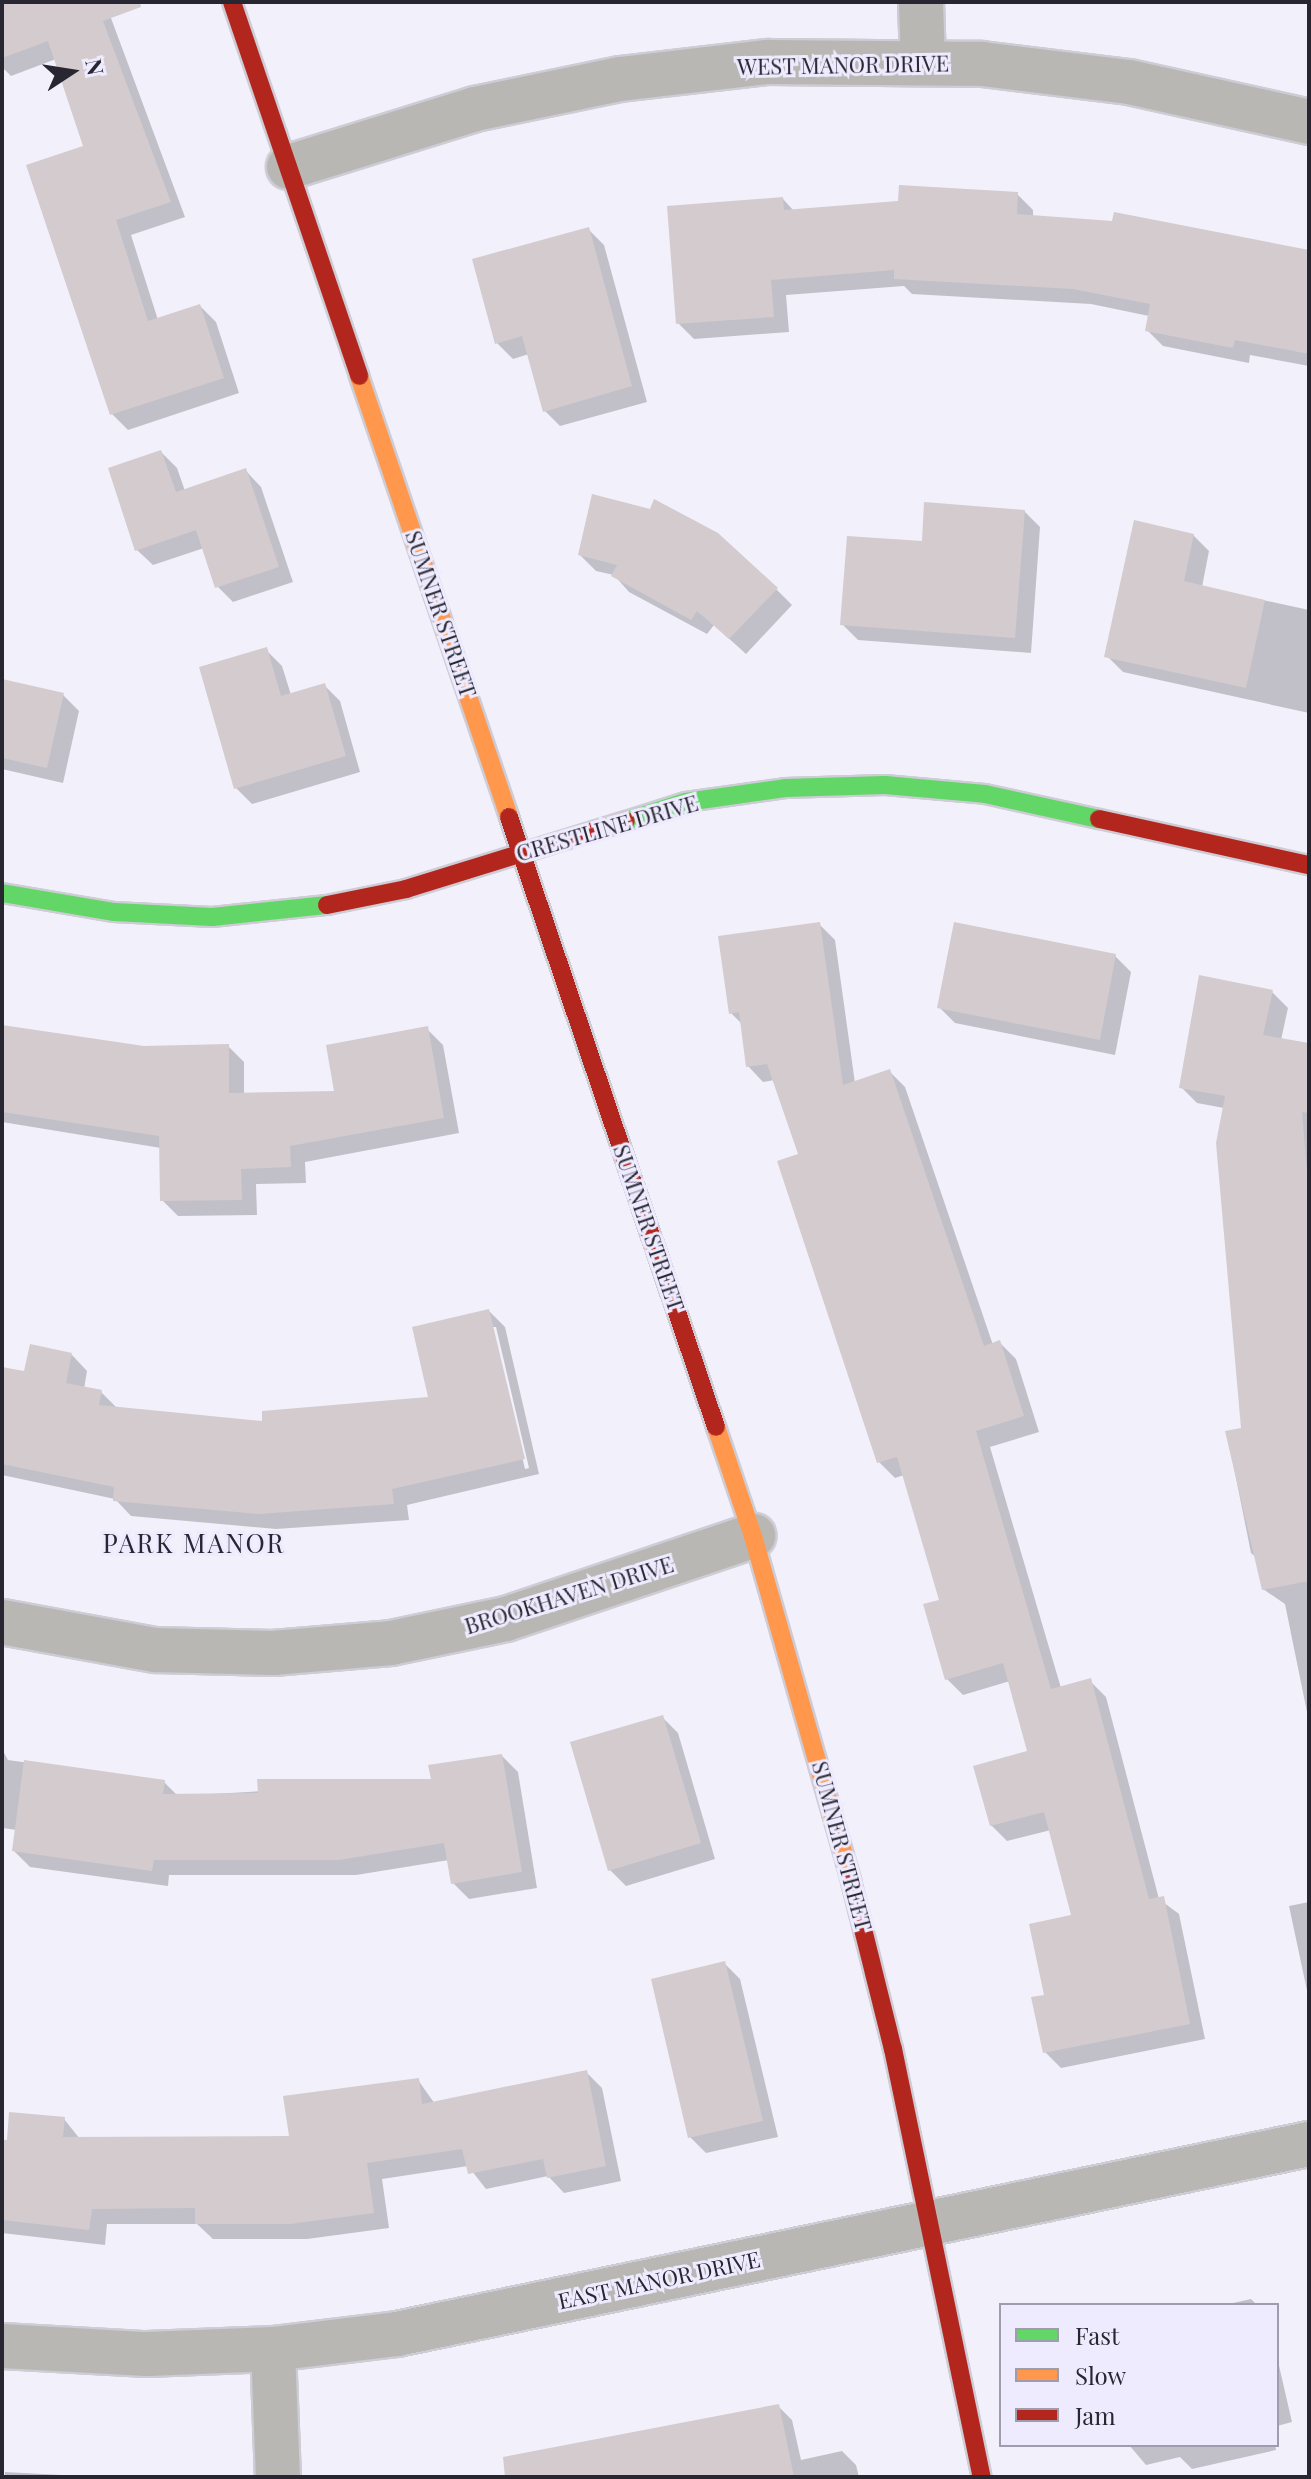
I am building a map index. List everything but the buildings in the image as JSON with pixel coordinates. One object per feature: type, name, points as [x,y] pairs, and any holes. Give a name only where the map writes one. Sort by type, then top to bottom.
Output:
[{"type":"street","name":"SUMNER STREET","points":[[232,2],[753,1536],[829,1791],[931,2223],[982,2477]]},
{"type":"street","points":[[921,2],[923,61]]},
{"type":"street","name":"WEST MANOR DRIVE","points":[[289,167],[475,109],[620,79],[768,62],[923,61],[1129,82],[1309,122]]},
{"type":"street","name":"CRESTLINE DRIVE","points":[[2,893],[114,912],[212,917],[268,912],[406,889],[686,802],[785,788],[885,785],[985,794],[1309,865]]},
{"type":"street","name":"BROOKHAVEN DRIVE","points":[[2,1622],[155,1650],[273,1653],[391,1643],[506,1619],[753,1536]]},
{"type":"street","name":"EAST MANOR DRIVE","points":[[2,2346],[147,2354],[273,2349],[397,2334],[1309,2144]]},
{"type":"street","points":[[273,2349],[278,2477]]},
{"type":"traffic: fast","points":[[626,821],[686,802],[785,788],[885,785],[985,794],[1099,819]]},
{"type":"traffic: fast","points":[[2,893],[114,912],[212,917],[327,905]]},
{"type":"traffic: slow","points":[[359,376],[509,817]]},
{"type":"traffic: slow","points":[[716,1427],[753,1536],[851,1881]]},
{"type":"traffic: jam","points":[[232,2],[359,376]]},
{"type":"traffic: jam","points":[[509,817],[716,1427]]},
{"type":"traffic: jam","points":[[1099,819],[1309,865]]},
{"type":"traffic: jam","points":[[327,905],[406,889],[626,821]]},
{"type":"traffic: jam","points":[[851,1881],[893,2049],[982,2477]]},
{"type":"district","name":"PARK MANOR","points":[[194,1543]]}]
